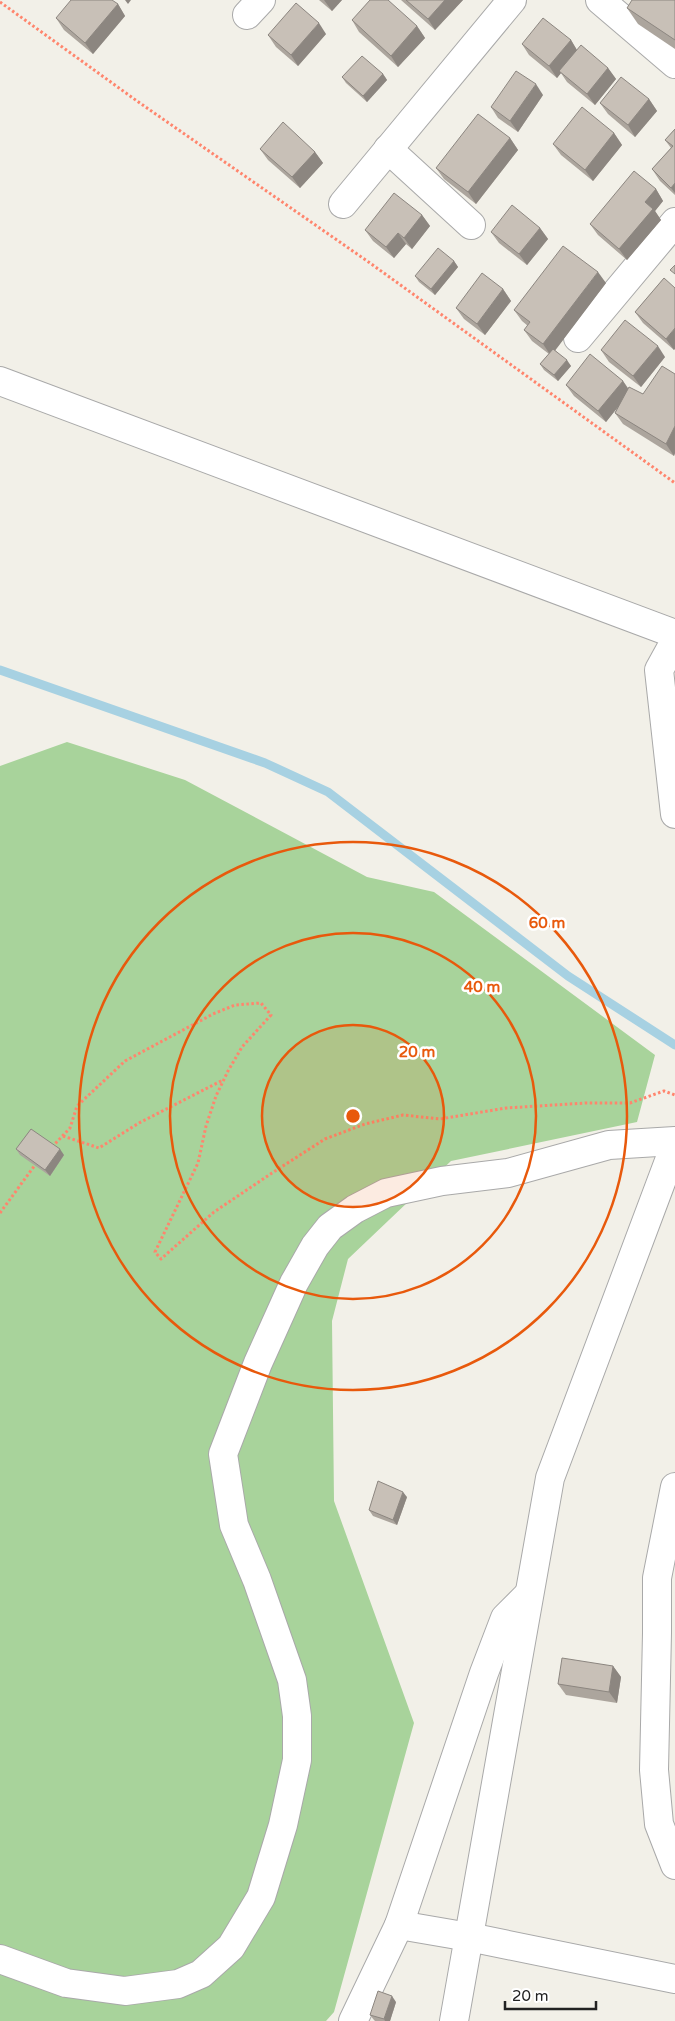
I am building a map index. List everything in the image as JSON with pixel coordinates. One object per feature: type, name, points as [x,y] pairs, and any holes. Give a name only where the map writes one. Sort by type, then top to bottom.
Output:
[{"type":"street","points":[[343,204],[512,0]]},
{"type":"street","points":[[600,0],[675,64]]},
{"type":"street","points":[[388,149],[471,225]]},
{"type":"street","points":[[578,338],[675,222]]},
{"type":"street","points":[[0,381],[675,634]]},
{"type":"street","points":[[675,641],[659,670],[675,814]]},
{"type":"street","points":[[0,1959],[66,1983],[125,1991],[178,1984],[201,1974],[231,1947],[261,1896],[283,1825],[297,1760],[297,1716],[292,1680],[257,1580],[234,1525],[223,1454],[258,1363],[294,1283],[315,1246],[325,1233],[330,1227],[356,1209],[386,1193],[442,1181],[508,1173],[609,1145],[675,1143],[550,1478],[454,2021]]},
{"type":"street","points":[[675,1487],[657,1578],[658,1632],[654,1770],[659,1824],[675,1866]]},
{"type":"street","points":[[353,2021],[399,1925],[484,1673],[505,1618],[528,1596]]},
{"type":"street","points":[[399,1925],[675,1978]]},
{"type":"path","points":[[0,2],[137,101],[370,263],[675,483]]},
{"type":"path","points":[[52,1147],[70,1128],[77,1106],[125,1061],[213,1014],[235,1005],[261,1003],[272,1015],[242,1047],[223,1080],[206,1126],[198,1163],[155,1252],[161,1259],[214,1212],[272,1173],[325,1139],[365,1124],[403,1115],[440,1118],[506,1108],[586,1102],[630,1103],[664,1091],[675,1096]]},
{"type":"path","points":[[62,1136],[99,1148],[139,1123],[223,1080]]},
{"type":"path","points":[[0,1213],[35,1165]]},
{"type":"green space","points":[[67,742],[185,780],[367,877],[434,892],[655,1055],[637,1122],[451,1161],[348,1259],[332,1321],[334,1501],[414,1723],[334,2012],[326,2021],[0,2021],[0,766]]},
{"type":"building","points":[[71,0],[112,0],[118,4],[85,43],[56,18]]},
{"type":"building","points":[[370,0],[388,0],[417,26],[391,56],[352,20]]},
{"type":"building","points":[[406,0],[445,0],[428,19]]},
{"type":"building","points":[[632,0],[675,0],[675,40],[627,8]]},
{"type":"building","points":[[296,3],[319,23],[291,55],[268,35]]},
{"type":"building","points":[[543,18],[571,40],[549,66],[522,44]]},
{"type":"building","points":[[581,45],[608,68],[587,94],[559,71]]},
{"type":"building","points":[[362,56],[383,74],[363,96],[342,77]]},
{"type":"building","points":[[516,71],[536,84],[510,121],[491,107]]},
{"type":"building","points":[[621,77],[649,99],[628,125],[600,103]]},
{"type":"building","points":[[582,107],[614,133],[585,170],[553,144]]},
{"type":"building","points":[[478,114],[510,138],[468,192],[436,168]]},
{"type":"building","points":[[283,122],[315,152],[292,177],[260,149]]},
{"type":"building","points":[[675,129],[675,183],[671,188],[652,169],[673,146],[665,140]]},
{"type":"building","points":[[634,171],[656,189],[645,202],[653,209],[619,249],[590,224]]},
{"type":"building","points":[[394,193],[422,215],[404,238],[398,233],[386,247],[365,230]]},
{"type":"building","points":[[512,205],[540,228],[519,254],[491,232]]},
{"type":"building","points":[[563,246],[598,272],[543,344],[524,330],[530,322],[514,310]]},
{"type":"building","points":[[438,248],[454,261],[431,289],[415,276]]},
{"type":"building","points":[[675,265],[675,274],[670,270]]},
{"type":"building","points":[[482,273],[503,289],[477,324],[456,308]]},
{"type":"building","points":[[664,278],[675,288],[675,328],[666,339],[635,312]]},
{"type":"building","points":[[625,320],[658,346],[633,376],[601,350]]},
{"type":"building","points":[[553,349],[567,360],[554,375],[540,364]]},
{"type":"building","points":[[590,354],[623,381],[598,411],[566,385]]},
{"type":"building","points":[[662,366],[675,374],[675,426],[666,444],[615,413],[629,387],[643,394]]},
{"type":"building","points":[[31,1129],[60,1149],[45,1170],[16,1149]]},
{"type":"building","points":[[378,1481],[403,1492],[393,1520],[369,1510]]},
{"type":"building","points":[[562,1658],[613,1666],[609,1692],[558,1684]]},
{"type":"building","points":[[378,1991],[392,1996],[384,2019],[370,2015]]},
{"type":"waterway","points":[[0,670],[265,763],[328,792],[568,976],[675,1045]]}]
